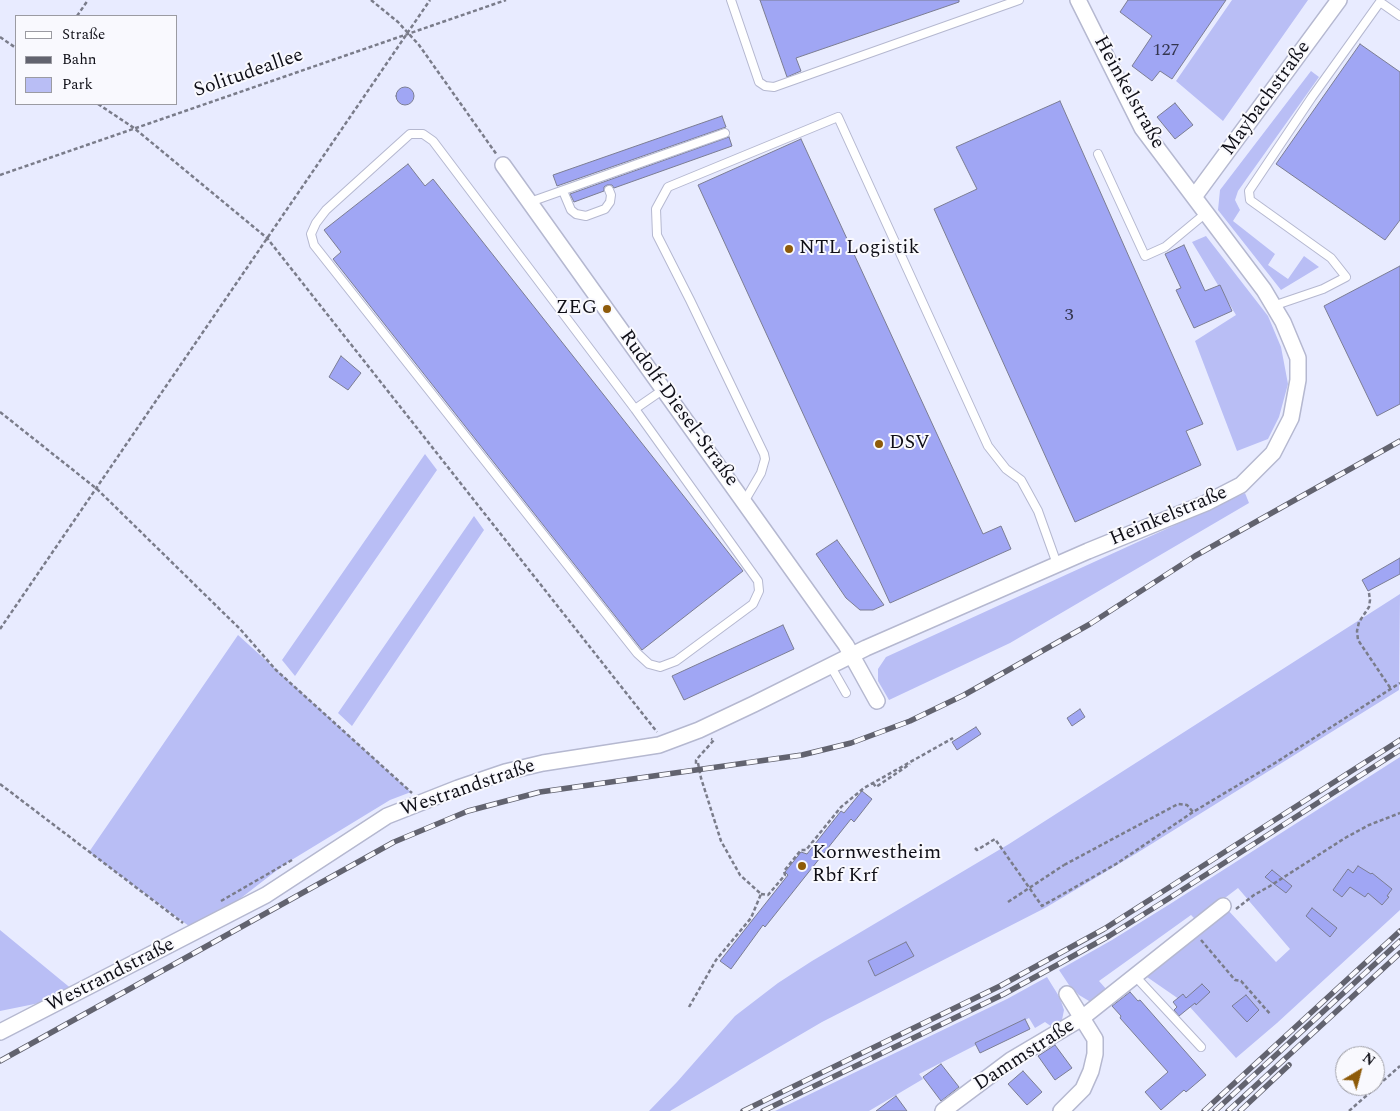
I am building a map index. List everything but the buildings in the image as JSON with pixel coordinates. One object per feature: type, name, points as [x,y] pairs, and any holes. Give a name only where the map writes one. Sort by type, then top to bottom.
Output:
[{"type":"street","name":"Heinkelstraße","points":[[852,654],[1057,564],[1206,503],[1241,485],[1273,453],[1291,418],[1298,380],[1298,358],[1282,322],[1264,290],[1142,128],[1078,0]]},
{"type":"street","name":"Maybachstraße","points":[[1194,197],[1339,0]]},
{"type":"street","name":"Rudolf-Diesel-Straße","points":[[504,165],[852,654],[877,701]]},
{"type":"street","name":"Westrandstraße","points":[[0,1032],[266,895],[387,816],[505,772],[543,763],[659,745],[707,726],[754,704],[852,654]]},
{"type":"street","name":"Dammstraße","points":[[943,1111],[1011,1060],[1082,1018],[1192,930],[1230,907]]},
{"type":"street","points":[[1061,1111],[1083,1089],[1091,1071],[1095,1054],[1095,1039],[1067,994]]},
{"type":"lane","points":[[731,0],[759,82],[765,86],[774,87],[1019,0]]},
{"type":"lane","points":[[1273,306],[1323,289],[1346,277],[1331,258],[1250,200],[1249,191],[1312,97],[1380,2],[1400,16]]},
{"type":"lane","points":[[744,502],[761,473],[765,460],[764,454],[657,235],[656,209],[668,187],[838,117],[988,446],[1006,469],[1021,480],[1038,512],[1057,564]]},
{"type":"lane","points":[[530,202],[725,133]]},
{"type":"lane","points":[[410,134],[423,134],[433,142],[635,409],[758,581],[758,591],[753,604],[676,661],[660,667],[649,664],[637,653],[314,245],[311,234],[316,223],[326,210],[410,134]]},
{"type":"lane","points":[[1098,154],[1145,256],[1165,246],[1206,213]]},
{"type":"lane","points":[[563,191],[571,210],[576,214],[586,216],[605,209],[610,202],[611,195],[609,190]]},
{"type":"lane","points":[[635,409],[664,389]]},
{"type":"lane","points":[[830,665],[846,693]]},
{"type":"lane","points":[[1135,976],[1201,1047]]},
{"type":"path","points":[[78,15],[88,0]]},
{"type":"path","points":[[371,0],[409,33],[504,165]]},
{"type":"path","points":[[0,629],[430,0]]},
{"type":"path","name":"Solitudeallee","points":[[0,175],[506,0]]},
{"type":"path","points":[[0,37],[15,47]]},
{"type":"path","points":[[100,105],[134,128],[267,238],[657,732]]},
{"type":"path","points":[[0,412],[97,489],[240,630],[276,670],[411,792],[417,804]]},
{"type":"path","points":[[1369,593],[1369,607],[1359,622],[1358,640],[1391,689]]},
{"type":"path","points":[[975,848],[977,850],[995,839],[1042,906],[1116,864],[1193,812],[1400,683]]},
{"type":"path","points":[[707,726],[712,740],[714,740],[696,760],[696,764],[698,763],[721,841],[740,875],[761,894],[768,895],[785,875],[784,871],[801,850],[806,850],[841,807],[864,788],[953,738]]},
{"type":"path","points":[[873,783],[876,787],[916,760]]},
{"type":"path","points":[[0,784],[196,932]]},
{"type":"path","points":[[1008,902],[1064,865],[1178,804],[1187,805],[1193,812]]},
{"type":"path","points":[[1230,907],[1270,886],[1345,838],[1369,825],[1400,813]]},
{"type":"path","points":[[689,1007],[716,960],[751,918],[761,894]]},
{"type":"path","points":[[1192,930],[1235,980],[1241,981],[1271,1015]]},
{"type":"path","points":[[1349,1111],[1400,1066]]},
{"type":"green space","points":[[1232,0],[1308,0],[1223,121],[1176,81]]},
{"type":"green space","points":[[1311,71],[1319,77],[1238,191],[1235,200],[1240,210],[1233,221],[1275,254],[1268,265],[1288,279],[1304,256],[1319,267],[1281,290],[1218,210],[1220,190]]},
{"type":"green space","points":[[1206,236],[1268,316],[1281,347],[1288,384],[1279,417],[1268,439],[1237,451],[1195,341],[1236,315],[1192,242]]},
{"type":"green space","points":[[425,454],[437,470],[295,676],[282,660]]},
{"type":"green space","points":[[1245,493],[1249,503],[1010,643],[889,700],[878,681],[878,669],[886,657]]},
{"type":"green space","points":[[474,516],[484,530],[352,726],[338,713]]},
{"type":"green space","points":[[1400,594],[1399,690],[1045,908],[822,1022],[670,1111],[649,1111],[735,1016],[778,983],[1009,844]]},
{"type":"green space","points":[[238,635],[411,792],[390,800],[285,864],[197,932],[89,852]]},
{"type":"green space","points":[[1400,757],[1400,910],[1236,1058],[1189,1006],[1147,977],[1227,909],[1276,962],[1290,949],[1238,888],[1196,920],[1191,915],[1099,981],[1107,990],[1094,1001],[1089,1001],[1073,991],[1059,970],[1170,904]]},
{"type":"green space","points":[[0,930],[79,995],[0,1011]]},
{"type":"green space","points":[[1047,977],[1060,998],[1064,1010],[1061,1025],[1055,1029],[1045,1022],[1035,1028],[1029,1018],[919,1074],[923,1079],[869,1111],[775,1111],[1007,999]]},
{"type":"railway","points":[[0,1061],[394,842],[468,811],[540,792],[802,755],[851,743],[910,721],[964,695],[1090,624],[1195,556],[1400,441]]},
{"type":"railway","points":[[743,1111],[1000,986],[1104,929],[1400,740]]},
{"type":"railway","points":[[763,1111],[1004,994],[1109,936],[1400,750]]},
{"type":"railway","points":[[1204,1111],[1400,931]]},
{"type":"railway","points":[[1215,1111],[1400,941]]},
{"type":"railway","points":[[1228,1111],[1400,953]]},
{"type":"railway","points":[[1240,1111],[1289,1065]]},
{"type":"place","name":"NTL Logistik","points":[[789,249]]},
{"type":"place","name":"ZEG","points":[[607,309]]},
{"type":"place","name":"DSV","points":[[879,444]]},
{"type":"place","name":"Kornwestheim Rbf Krf","points":[[802,866]]}]
